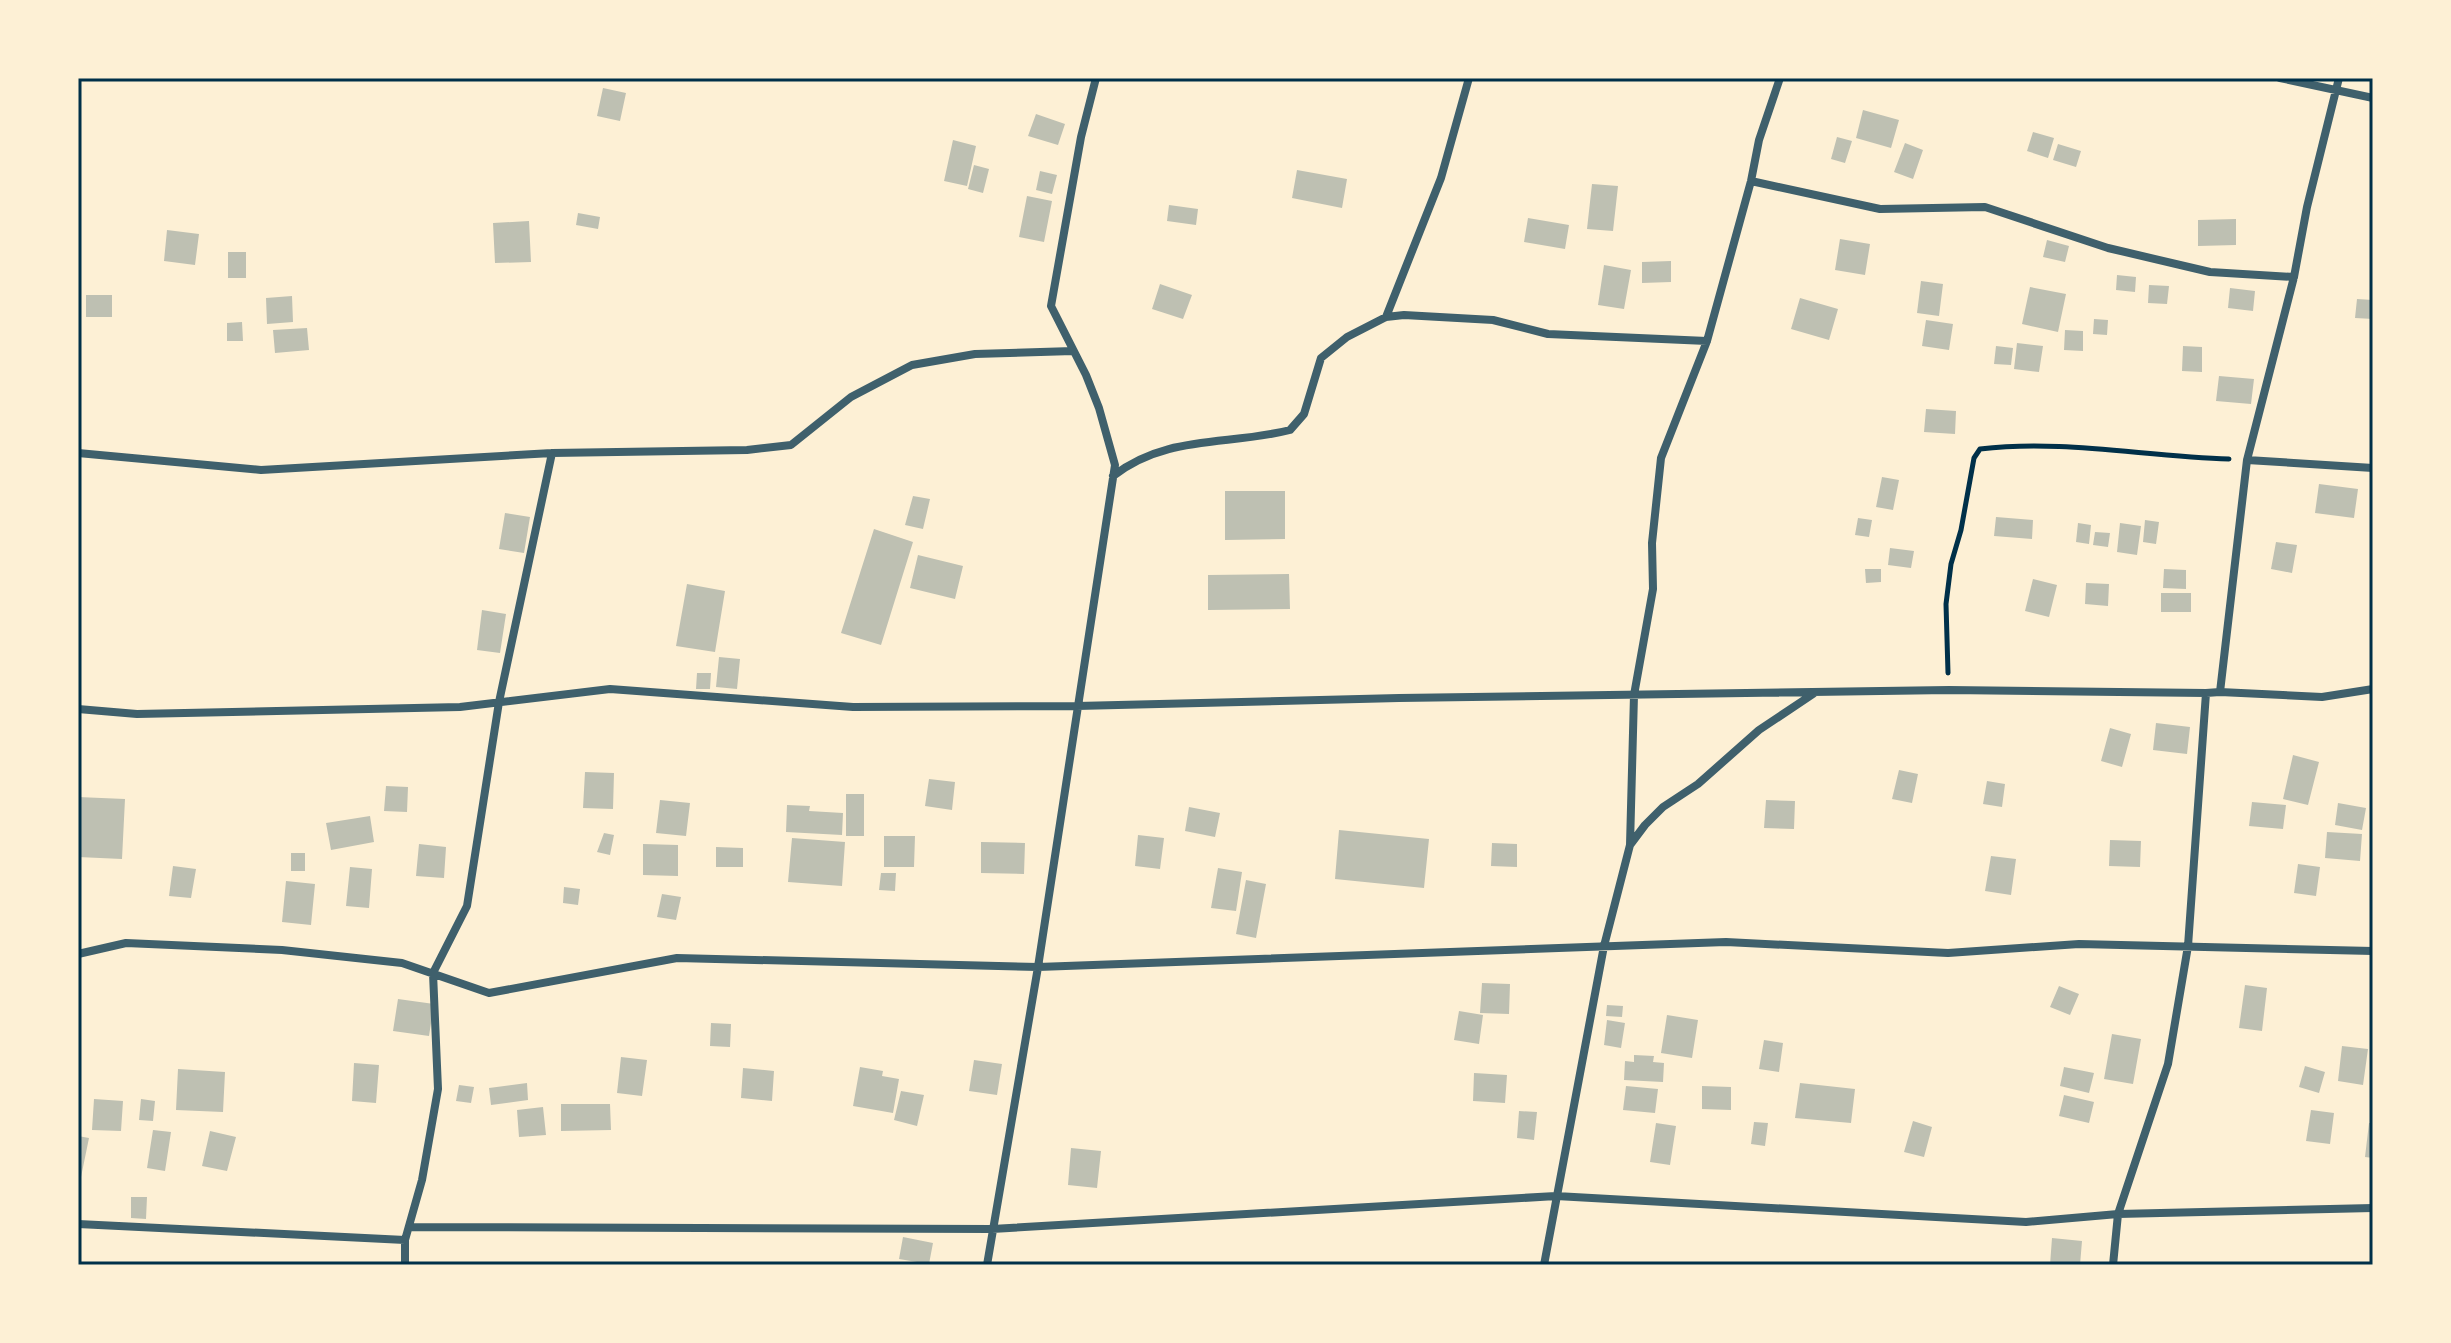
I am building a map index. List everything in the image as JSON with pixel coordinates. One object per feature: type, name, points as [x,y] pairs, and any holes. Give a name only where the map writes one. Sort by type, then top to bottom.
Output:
[{"type":"street","points":[[987,1265],[1038,967],[1115,465],[1099,408],[1051,306],[1081,137],[1096,78]]},
{"type":"street","points":[[1386,317],[1441,178],[1469,78]]},
{"type":"street","points":[[1544,1265],[1604,946],[1630,845],[1634,695],[1653,589],[1652,543],[1661,458],[1707,341],[1751,181],[1759,140],[1780,78]]},
{"type":"street","points":[[2280,78],[2373,98]]},
{"type":"street","points":[[2220,692],[2247,460],[2294,277],[2307,207],[2339,78]]},
{"type":"street","points":[[1751,181],[1880,209],[1985,207],[2108,248],[2210,272],[2294,277]]},
{"type":"street","points":[[1113,476],[1127,465],[1161,449],[1290,430],[1304,414],[1321,358],[1347,337],[1386,317],[1404,315],[1493,320],[1548,334],[1707,341]]},
{"type":"street","points":[[78,453],[261,470],[552,453],[747,450],[791,445],[851,397],[912,365],[975,354],[1073,351]]},
{"type":"street","points":[[405,1265],[405,1240],[422,1180],[438,1089],[433,973],[467,906],[499,702],[552,453]]},
{"type":"street","points":[[2247,460],[2373,468]]},
{"type":"street","points":[[78,709],[137,714],[460,707],[610,689],[853,707],[1077,706],[1949,690],[2220,692],[2322,697],[2373,689]]},
{"type":"street","points":[[1630,845],[1663,807],[1698,784],[1759,730],[1814,693]]},
{"type":"street","points":[[2113,1265],[2118,1214],[2168,1064],[2188,946],[2206,693]]},
{"type":"street","points":[[78,954],[126,943],[282,950],[402,963],[489,993],[677,958],[1038,967],[1726,942],[1948,953],[2079,944],[2373,951]]},
{"type":"street","points":[[409,1227],[992,1229],[1556,1196],[2026,1222],[2118,1214],[2373,1208]]},
{"type":"street","points":[[78,1224],[405,1240]]},
{"type":"path","points":[[1949,690],[1946,604],[1951,564],[1961,530],[1974,458],[1980,449],[2053,445],[2174,458],[2247,460]]},
{"type":"building","points":[[603,88],[626,93],[620,121],[597,116]]},
{"type":"building","points":[[1863,110],[1899,120],[1891,148],[1856,138]]},
{"type":"building","points":[[1036,114],[1065,124],[1058,145],[1028,136]]},
{"type":"building","points":[[2033,132],[2054,138],[2048,158],[2027,151]]},
{"type":"building","points":[[1837,137],[1852,141],[1845,163],[1831,159]]},
{"type":"building","points":[[953,140],[976,146],[967,186],[944,181]]},
{"type":"building","points":[[1905,143],[1923,150],[1913,179],[1894,172]]},
{"type":"building","points":[[2058,144],[2081,151],[2076,167],[2053,160]]},
{"type":"building","points":[[974,165],[989,169],[983,193],[968,189]]},
{"type":"building","points":[[1297,170],[1347,179],[1342,208],[1292,198]]},
{"type":"building","points":[[1040,171],[1057,175],[1052,194],[1036,190]]},
{"type":"building","points":[[1592,184],[1618,186],[1613,231],[1587,229]]},
{"type":"building","points":[[1027,196],[1052,201],[1044,242],[1019,237]]},
{"type":"building","points":[[1169,205],[1198,209],[1196,225],[1167,221]]},
{"type":"building","points":[[578,213],[600,217],[598,229],[576,225]]},
{"type":"building","points":[[1528,218],[1569,225],[1565,249],[1524,242]]},
{"type":"building","points":[[2236,219],[2236,245],[2198,246],[2198,220]]},
{"type":"building","points":[[529,221],[531,262],[495,263],[493,223]]},
{"type":"building","points":[[167,230],[199,234],[195,265],[164,261]]},
{"type":"building","points":[[1840,239],[1870,244],[1865,275],[1835,270]]},
{"type":"building","points":[[2047,240],[2069,246],[2065,262],[2043,257]]},
{"type":"building","points":[[228,252],[246,252],[246,278],[228,278]]},
{"type":"building","points":[[1671,261],[1671,282],[1642,283],[1642,262]]},
{"type":"building","points":[[1604,265],[1631,270],[1624,309],[1598,305]]},
{"type":"building","points":[[2117,275],[2136,277],[2135,292],[2116,290]]},
{"type":"building","points":[[1921,281],[1943,284],[1939,316],[1917,313]]},
{"type":"building","points":[[1160,284],[1192,295],[1183,319],[1152,309]]},
{"type":"building","points":[[2149,285],[2169,286],[2167,304],[2148,303]]},
{"type":"building","points":[[2030,287],[2066,294],[2058,332],[2022,324]]},
{"type":"building","points":[[2230,288],[2255,291],[2253,311],[2228,308]]},
{"type":"building","points":[[86,295],[112,295],[112,317],[86,317]]},
{"type":"building","points":[[292,296],[293,322],[267,324],[266,298]]},
{"type":"building","points":[[1800,298],[1838,309],[1829,340],[1791,329]]},
{"type":"building","points":[[2357,299],[2373,300],[2373,319],[2355,318]]},
{"type":"building","points":[[2094,319],[2108,320],[2107,335],[2093,334]]},
{"type":"building","points":[[1926,320],[1953,324],[1949,350],[1922,346]]},
{"type":"building","points":[[242,322],[243,341],[227,341],[227,323]]},
{"type":"building","points":[[307,328],[309,350],[275,353],[273,330]]},
{"type":"building","points":[[2065,330],[2083,331],[2083,351],[2064,350]]},
{"type":"building","points":[[2017,343],[2043,346],[2039,372],[2014,369]]},
{"type":"building","points":[[1996,346],[2013,348],[2011,365],[1994,364]]},
{"type":"building","points":[[2183,346],[2202,347],[2202,372],[2182,371]]},
{"type":"building","points":[[2219,376],[2254,379],[2251,404],[2216,401]]},
{"type":"building","points":[[1926,409],[1956,411],[1955,434],[1924,432]]},
{"type":"building","points":[[1882,477],[1899,480],[1893,510],[1876,507]]},
{"type":"building","points":[[2319,484],[2358,489],[2354,518],[2315,513]]},
{"type":"building","points":[[1225,491],[1285,491],[1285,539],[1225,540]]},
{"type":"building","points":[[913,496],[930,499],[923,529],[905,525]]},
{"type":"building","points":[[505,513],[530,517],[524,553],[499,549]]},
{"type":"building","points":[[1996,517],[2033,520],[2032,539],[1994,536]]},
{"type":"building","points":[[1858,518],[1872,520],[1869,537],[1855,535]]},
{"type":"building","points":[[2145,520],[2159,522],[2156,544],[2143,542]]},
{"type":"building","points":[[2078,523],[2091,525],[2089,544],[2076,542]]},
{"type":"building","points":[[2120,523],[2141,526],[2137,555],[2117,552]]},
{"type":"building","points":[[874,529],[913,542],[881,645],[841,633]]},
{"type":"building","points":[[2095,532],[2110,533],[2108,547],[2093,545]]},
{"type":"building","points":[[2276,542],[2297,545],[2292,573],[2271,569]]},
{"type":"building","points":[[1890,548],[1914,551],[1911,568],[1888,565]]},
{"type":"building","points":[[918,555],[963,566],[955,599],[910,588]]},
{"type":"building","points":[[1865,569],[1881,569],[1881,582],[1866,583]]},
{"type":"building","points":[[2164,569],[2186,570],[2186,589],[2163,588]]},
{"type":"building","points":[[1289,574],[1290,609],[1208,610],[1208,575]]},
{"type":"building","points":[[2033,579],[2057,585],[2049,617],[2025,611]]},
{"type":"building","points":[[2086,583],[2109,584],[2108,606],[2085,604]]},
{"type":"building","points":[[687,584],[725,591],[715,652],[676,646]]},
{"type":"building","points":[[2161,593],[2191,593],[2191,612],[2161,612]]},
{"type":"building","points":[[482,610],[506,614],[500,653],[477,650]]},
{"type":"building","points":[[719,657],[740,659],[737,689],[716,687]]},
{"type":"building","points":[[697,673],[711,673],[710,689],[696,689]]},
{"type":"building","points":[[2156,723],[2190,727],[2187,754],[2153,750]]},
{"type":"building","points":[[2110,728],[2131,734],[2122,767],[2101,761]]},
{"type":"building","points":[[2293,755],[2319,762],[2308,805],[2283,799]]},
{"type":"building","points":[[1899,770],[1918,774],[1912,803],[1892,799]]},
{"type":"building","points":[[585,772],[614,773],[613,809],[583,808]]},
{"type":"building","points":[[929,779],[955,782],[952,810],[925,806]]},
{"type":"building","points":[[1987,781],[2005,784],[2002,807],[1983,804]]},
{"type":"building","points":[[386,786],[408,787],[407,812],[384,811]]},
{"type":"building","points":[[846,794],[864,794],[864,836],[846,836]]},
{"type":"building","points":[[78,797],[125,799],[122,859],[78,857]]},
{"type":"building","points":[[660,800],[690,803],[686,836],[656,833]]},
{"type":"building","points":[[1766,800],[1795,801],[1794,829],[1764,828]]},
{"type":"building","points":[[2252,802],[2286,805],[2283,829],[2249,826]]},
{"type":"building","points":[[2338,803],[2366,808],[2362,830],[2335,825]]},
{"type":"building","points":[[787,805],[810,806],[809,811],[843,813],[842,835],[786,832]]},
{"type":"building","points":[[1189,807],[1220,813],[1215,837],[1185,831]]},
{"type":"building","points":[[370,816],[374,842],[331,850],[326,823]]},
{"type":"building","points":[[1339,830],[1429,839],[1424,888],[1335,879]]},
{"type":"building","points":[[2327,832],[2362,834],[2360,861],[2325,858]]},
{"type":"building","points":[[604,833],[614,835],[610,855],[597,852]]},
{"type":"building","points":[[1138,835],[1164,838],[1160,869],[1135,866]]},
{"type":"building","points":[[884,836],[915,836],[914,867],[884,867]]},
{"type":"building","points":[[792,838],[845,842],[842,886],[788,882]]},
{"type":"building","points":[[2110,840],[2141,841],[2140,867],[2109,866]]},
{"type":"building","points":[[981,842],[1025,843],[1024,874],[981,873]]},
{"type":"building","points":[[1492,843],[1517,844],[1517,867],[1491,866]]},
{"type":"building","points":[[419,844],[446,847],[444,878],[416,876]]},
{"type":"building","points":[[643,844],[678,845],[678,876],[643,875]]},
{"type":"building","points":[[716,847],[743,848],[743,867],[716,867]]},
{"type":"building","points":[[291,853],[305,853],[305,871],[291,871]]},
{"type":"building","points":[[1991,856],[2016,859],[2011,895],[1985,891]]},
{"type":"building","points":[[2298,864],[2320,867],[2316,896],[2294,893]]},
{"type":"building","points":[[173,866],[196,869],[191,898],[169,896]]},
{"type":"building","points":[[350,867],[372,869],[369,908],[346,906]]},
{"type":"building","points":[[1218,868],[1242,872],[1236,911],[1211,908]]},
{"type":"building","points":[[881,873],[896,873],[895,891],[879,890]]},
{"type":"building","points":[[1246,880],[1266,884],[1256,938],[1236,934]]},
{"type":"building","points":[[286,881],[315,884],[311,925],[282,922]]},
{"type":"building","points":[[564,887],[580,889],[578,905],[563,903]]},
{"type":"building","points":[[662,894],[681,897],[676,920],[657,917]]},
{"type":"building","points":[[1482,983],[1510,984],[1509,1014],[1480,1013]]},
{"type":"building","points":[[2245,985],[2267,988],[2262,1031],[2239,1028]]},
{"type":"building","points":[[2059,986],[2079,994],[2070,1015],[2050,1007]]},
{"type":"building","points":[[398,999],[434,1004],[429,1036],[393,1031]]},
{"type":"building","points":[[1607,1005],[1623,1006],[1622,1017],[1606,1016]]},
{"type":"building","points":[[1459,1011],[1483,1015],[1479,1044],[1454,1040]]},
{"type":"building","points":[[1667,1015],[1698,1020],[1692,1058],[1661,1053]]},
{"type":"building","points":[[1607,1020],[1625,1023],[1621,1048],[1604,1045]]},
{"type":"building","points":[[711,1023],[731,1024],[730,1047],[710,1046]]},
{"type":"building","points":[[2112,1034],[2141,1039],[2133,1084],[2104,1079]]},
{"type":"building","points":[[1764,1040],[1783,1043],[1779,1072],[1759,1069]]},
{"type":"building","points":[[2342,1046],[2368,1049],[2363,1085],[2338,1081]]},
{"type":"building","points":[[1634,1055],[1654,1056],[1653,1062],[1664,1063],[1663,1082],[1624,1080],[1625,1061],[1634,1062]]},
{"type":"building","points":[[621,1057],[647,1060],[642,1096],[617,1093]]},
{"type":"building","points":[[974,1060],[1002,1064],[997,1095],[969,1091]]},
{"type":"building","points":[[354,1063],[379,1065],[376,1103],[352,1101]]},
{"type":"building","points":[[2305,1066],[2325,1072],[2319,1093],[2299,1087]]},
{"type":"building","points":[[860,1067],[883,1071],[882,1076],[899,1079],[893,1113],[853,1106]]},
{"type":"building","points":[[2064,1067],[2094,1073],[2089,1093],[2060,1086]]},
{"type":"building","points":[[743,1068],[774,1071],[772,1101],[741,1098]]},
{"type":"building","points":[[178,1069],[225,1072],[223,1112],[176,1110]]},
{"type":"building","points":[[1474,1073],[1507,1075],[1505,1103],[1473,1101]]},
{"type":"building","points":[[527,1083],[528,1100],[491,1105],[489,1088]]},
{"type":"building","points":[[1800,1083],[1855,1089],[1851,1123],[1795,1118]]},
{"type":"building","points":[[459,1085],[474,1087],[471,1103],[456,1101]]},
{"type":"building","points":[[1626,1086],[1658,1089],[1655,1113],[1623,1110]]},
{"type":"building","points":[[1702,1086],[1731,1087],[1731,1110],[1702,1109]]},
{"type":"building","points":[[901,1091],[924,1095],[917,1126],[894,1120]]},
{"type":"building","points":[[2064,1095],[2094,1102],[2089,1123],[2059,1116]]},
{"type":"building","points":[[94,1099],[123,1101],[121,1131],[92,1130]]},
{"type":"building","points":[[141,1099],[155,1101],[153,1121],[139,1120]]},
{"type":"building","points":[[561,1104],[610,1104],[611,1130],[561,1131]]},
{"type":"building","points":[[543,1107],[546,1135],[519,1137],[517,1110]]},
{"type":"building","points":[[2311,1110],[2334,1113],[2330,1144],[2306,1141]]},
{"type":"building","points":[[1519,1111],[1537,1112],[1534,1140],[1517,1138]]},
{"type":"building","points":[[1913,1121],[1932,1127],[1924,1157],[1904,1152]]},
{"type":"building","points":[[1754,1122],[1768,1123],[1765,1146],[1751,1144]]},
{"type":"building","points":[[1656,1123],[1676,1126],[1670,1165],[1650,1162]]},
{"type":"building","points":[[2369,1123],[2373,1123],[2373,1158],[2365,1157]]},
{"type":"building","points":[[153,1130],[171,1132],[165,1171],[147,1168]]},
{"type":"building","points":[[210,1131],[236,1137],[227,1171],[202,1166]]},
{"type":"building","points":[[78,1136],[89,1138],[81,1177],[78,1177]]},
{"type":"building","points":[[1071,1148],[1101,1151],[1097,1188],[1068,1185]]},
{"type":"building","points":[[131,1197],[147,1197],[146,1219],[131,1218]]},
{"type":"building","points":[[903,1237],[933,1243],[929,1264],[899,1259]]},
{"type":"building","points":[[2052,1238],[2082,1241],[2080,1265],[2050,1265]]}]
